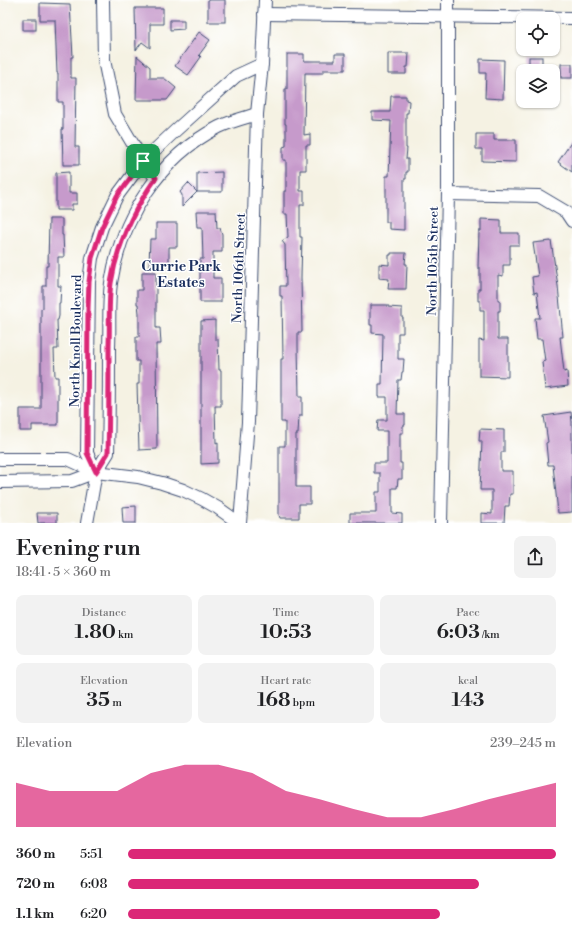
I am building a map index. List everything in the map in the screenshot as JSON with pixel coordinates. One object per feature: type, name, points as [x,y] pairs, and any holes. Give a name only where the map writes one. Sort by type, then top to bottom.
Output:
[{"type":"street","points":[[103,0],[104,60],[115,114],[143,161],[156,178]]},
{"type":"street","points":[[265,0],[264,14],[572,18]]},
{"type":"street","name":"North 105th Street","points":[[441,523],[448,194],[448,0]]},
{"type":"street","name":"North 106th Street","points":[[239,523],[248,422],[256,114],[262,64],[264,14]]},
{"type":"street","name":"North Knoll Boulevard","points":[[96,472],[87,453],[88,308],[92,258],[102,227],[117,196],[143,161],[236,76],[262,64]]},
{"type":"street","points":[[87,523],[96,472],[108,453],[111,284],[116,260],[124,236],[136,209],[156,178],[175,159],[219,127],[256,114]]},
{"type":"street","points":[[448,194],[539,196],[566,212],[572,221]]},
{"type":"street","points":[[0,459],[68,459],[96,472],[138,477],[176,488],[213,505],[239,523]]},
{"type":"street","points":[[0,482],[72,482],[96,472]]},
{"type":"building","points":[[208,0],[225,0],[225,22],[208,22]]},
{"type":"building","points":[[40,3],[70,4],[73,57],[71,57],[71,78],[76,78],[75,147],[79,147],[79,165],[63,165],[63,102],[58,102],[55,20],[40,20]]},
{"type":"building","points":[[135,8],[163,8],[163,24],[150,24],[150,48],[142,42],[136,50]]},
{"type":"building","points":[[23,19],[36,19],[36,30],[23,30]]},
{"type":"building","points":[[170,20],[184,20],[184,29],[170,30]]},
{"type":"building","points":[[199,32],[210,40],[199,55],[201,57],[188,75],[175,66]]},
{"type":"building","points":[[388,53],[409,53],[406,74],[388,74]]},
{"type":"building","points":[[287,54],[304,54],[304,61],[335,61],[335,54],[345,54],[345,70],[323,70],[323,73],[305,73],[304,135],[310,134],[310,145],[306,145],[306,170],[300,170],[300,191],[304,191],[304,205],[300,205],[300,237],[302,237],[302,332],[298,332],[299,397],[302,397],[302,416],[299,416],[298,434],[296,434],[296,487],[310,487],[310,504],[299,504],[299,518],[280,518],[279,515],[279,446],[285,446],[285,422],[281,422],[281,359],[283,359],[282,296],[280,296],[280,286],[286,286],[285,245],[282,241],[288,237],[287,214],[284,214],[286,160],[283,160],[283,147],[286,146],[285,89],[287,89]]},
{"type":"building","points":[[137,56],[150,67],[150,78],[164,78],[176,88],[167,100],[136,100]]},
{"type":"building","points":[[529,57],[542,57],[542,64],[529,64]]},
{"type":"building","points":[[480,59],[504,60],[503,99],[485,98],[486,73],[480,73]]},
{"type":"building","points":[[561,64],[572,64],[572,78],[561,78]]},
{"type":"building","points":[[391,96],[406,96],[406,100],[409,101],[408,113],[406,113],[406,159],[408,159],[408,172],[406,172],[406,179],[404,179],[404,230],[389,229],[389,222],[386,222],[386,176],[389,176],[391,121],[372,120],[372,112],[390,112]]},
{"type":"building","points":[[476,134],[494,134],[494,140],[516,140],[516,162],[482,161],[482,149],[476,149]]},
{"type":"building","points":[[572,141],[572,172],[558,162]]},
{"type":"building","points":[[69,172],[69,193],[77,193],[77,204],[72,204],[72,210],[56,210],[56,173]]},
{"type":"building","points":[[222,172],[222,192],[197,192],[197,173]]},
{"type":"building","points":[[188,183],[197,192],[182,207],[182,195],[180,192]]},
{"type":"building","points":[[196,211],[216,211],[217,228],[220,228],[222,234],[222,252],[213,252],[213,278],[221,278],[221,302],[200,302],[200,259],[203,259],[202,227],[197,227]]},
{"type":"building","points":[[49,219],[62,219],[64,257],[58,257],[58,286],[61,286],[59,316],[57,320],[58,349],[54,349],[55,377],[58,377],[58,425],[32,425],[32,431],[20,431],[20,409],[41,409],[41,309],[43,308],[43,286],[46,286],[46,266],[48,266]]},
{"type":"building","points":[[481,219],[501,220],[501,233],[519,233],[519,245],[510,245],[510,265],[503,265],[503,276],[498,275],[498,300],[500,300],[500,311],[498,311],[498,339],[508,339],[508,377],[479,376],[479,340],[484,341],[484,310],[480,310],[480,301],[478,301],[478,289],[480,289],[480,268],[478,268],[479,231],[481,231]]},
{"type":"building","points":[[156,223],[177,223],[177,247],[169,247],[169,265],[149,265],[150,239],[156,239]]},
{"type":"building","points":[[551,241],[558,286],[563,337],[560,337],[564,372],[567,371],[568,386],[545,389],[542,362],[545,361],[542,339],[537,339],[535,318],[540,318],[537,292],[534,293],[532,277],[538,276],[533,243]]},
{"type":"building","points":[[391,253],[406,253],[406,289],[388,289],[389,279],[379,278],[379,264],[389,265],[389,255],[391,255]]},
{"type":"building","points":[[142,272],[156,272],[156,328],[160,328],[161,344],[156,344],[157,449],[139,450],[137,384],[139,384],[139,361],[136,361],[136,337],[139,337],[137,290],[142,290]]},
{"type":"building","points":[[370,305],[388,305],[388,307],[402,308],[403,333],[398,333],[398,359],[404,359],[401,380],[398,380],[397,414],[405,414],[405,425],[403,425],[403,433],[400,433],[400,463],[402,463],[402,479],[398,479],[397,488],[392,488],[392,513],[402,514],[402,523],[350,523],[350,513],[376,513],[376,492],[380,492],[380,473],[374,473],[374,463],[387,463],[387,431],[377,431],[378,420],[387,420],[387,397],[379,397],[379,384],[382,384],[383,334],[372,333],[372,325],[370,325]]},
{"type":"building","points":[[215,320],[215,339],[218,339],[219,370],[221,370],[221,406],[215,406],[218,463],[201,464],[201,321]]},
{"type":"building","points":[[571,412],[572,512],[558,513],[553,465],[548,465],[546,443],[548,442],[544,416]]},
{"type":"building","points":[[480,429],[504,430],[504,452],[501,452],[501,471],[513,471],[513,494],[510,494],[509,506],[505,506],[504,523],[481,523],[481,513],[492,514],[492,490],[480,490],[482,441],[479,441]]},
{"type":"building","points":[[136,506],[136,523],[123,523],[122,507]]},
{"type":"building","points":[[37,513],[57,513],[57,523],[38,523]]},
{"type":"district","name":"Currie Park Estates","points":[[181,274]]},
{"type":"route","points":[[143,161],[156,178],[145,192],[124,236],[116,260],[111,284],[108,453],[96,472],[87,453],[88,308],[92,258],[102,227],[117,196],[143,161]]}]
